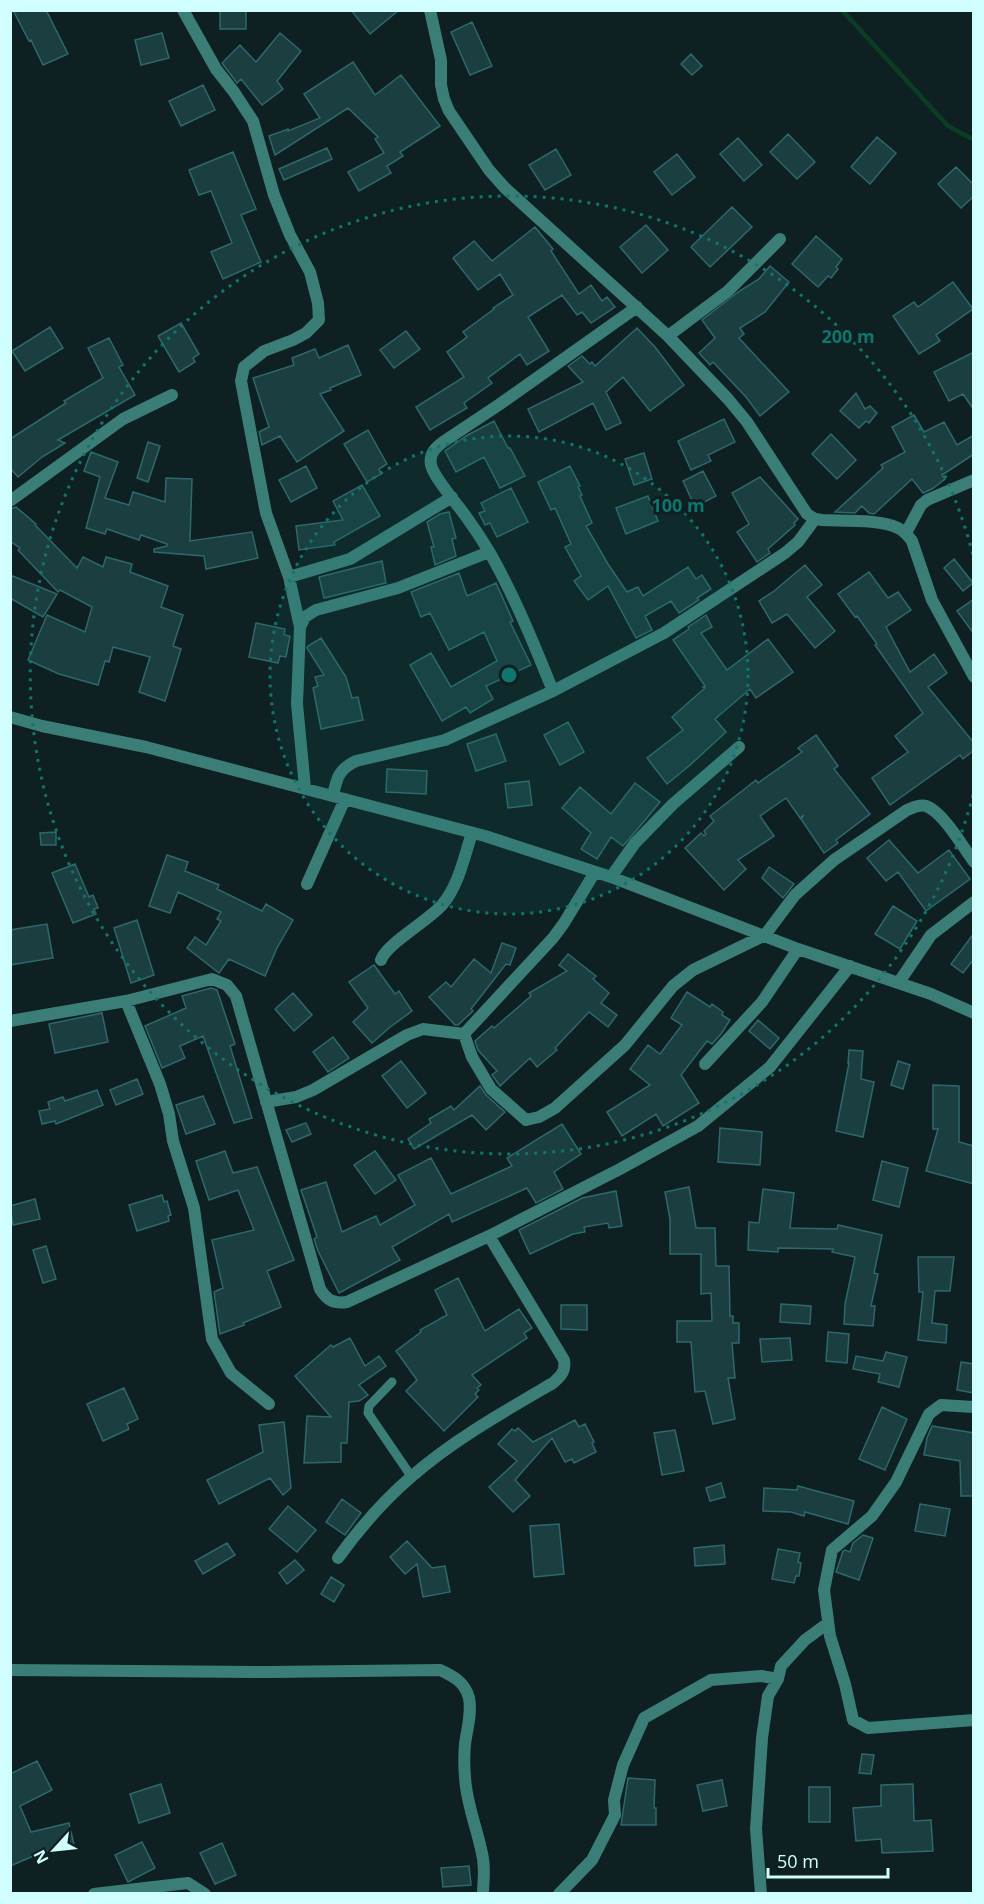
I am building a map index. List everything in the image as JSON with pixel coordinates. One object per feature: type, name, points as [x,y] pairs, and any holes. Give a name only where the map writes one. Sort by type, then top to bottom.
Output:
[{"type":"street","points":[[183,10],[216,69],[253,121],[274,195],[290,235],[310,272],[318,303],[319,320],[306,333],[264,351],[244,367],[241,381],[266,513],[289,577],[300,627],[297,704],[305,788]]},
{"type":"street","points":[[430,10],[441,60],[441,85],[444,99],[449,111],[489,170],[505,189],[668,336],[747,422],[807,514],[815,519],[887,523],[906,533],[912,541],[932,600],[974,677]]},
{"type":"street","points":[[668,336],[728,291],[780,238]]},
{"type":"street","points":[[553,691],[504,579],[489,552],[435,474],[431,466],[431,456],[435,449],[637,307]]},
{"type":"street","points":[[10,501],[123,419],[171,395]]},
{"type":"street","points":[[906,533],[921,505],[927,500],[974,480]]},
{"type":"street","points":[[289,577],[350,560],[452,497]]},
{"type":"street","points":[[333,795],[337,777],[347,765],[445,740],[553,691],[664,633],[785,553],[798,542],[815,519]]},
{"type":"street","points":[[300,627],[305,617],[316,610],[398,588],[489,552]]},
{"type":"street","points":[[10,717],[42,726],[146,747],[472,833],[611,877],[798,949],[932,994],[974,1013]]},
{"type":"street","points":[[611,877],[635,843],[673,804],[739,747]]},
{"type":"street","points":[[307,884],[345,799]]},
{"type":"street","points":[[464,1034],[472,1057],[491,1089],[526,1120],[539,1117],[555,1108],[624,1046],[674,986],[693,970],[765,935],[795,895],[834,860],[906,810],[919,805],[927,806],[940,817],[974,862]]},
{"type":"street","points":[[381,960],[388,948],[441,906],[453,890],[472,833]]},
{"type":"street","points":[[464,1034],[553,938],[595,872]]},
{"type":"street","points":[[899,982],[931,935],[974,902]]},
{"type":"street","points":[[705,1064],[762,1002],[798,949]]},
{"type":"street","points":[[10,1021],[126,1001],[212,979],[227,985],[236,996],[320,1289],[326,1299],[336,1303],[347,1302],[489,1236],[698,1126],[770,1067],[850,966]]},
{"type":"street","points":[[126,1001],[160,1084],[173,1141],[192,1200],[212,1339],[231,1373],[269,1404]]},
{"type":"street","points":[[266,1102],[296,1097],[407,1035],[423,1029],[464,1034]]},
{"type":"street","points":[[338,1558],[377,1509],[411,1476],[453,1445],[553,1383],[565,1367],[564,1360],[489,1236]]},
{"type":"street","points":[[974,1407],[941,1405],[929,1414],[896,1482],[872,1516],[832,1550],[824,1590],[830,1635],[853,1720],[868,1728],[974,1720]]},
{"type":"street","points":[[761,1893],[756,1830],[762,1738],[768,1696],[778,1679],[781,1666],[805,1640],[828,1623]]},
{"type":"street","points":[[10,1670],[269,1672],[440,1670],[453,1676],[462,1684],[469,1698],[465,1779],[473,1821],[482,1851],[483,1891]]},
{"type":"street","points":[[559,1893],[592,1860],[615,1815],[614,1800],[623,1765],[644,1718],[711,1680],[762,1676],[778,1679]]},
{"type":"street","points":[[94,1893],[188,1883],[205,1893]]},
{"type":"lane","points":[[392,1382],[369,1406],[368,1413],[411,1476]]},
{"type":"building","points":[[13,10],[46,10],[68,54],[43,65]]},
{"type":"building","points":[[220,10],[246,10],[246,29],[220,29]]},
{"type":"building","points":[[351,10],[399,10],[370,34]]},
{"type":"building","points":[[472,22],[492,66],[470,75],[451,32]]},
{"type":"building","points":[[162,33],[169,58],[141,65],[135,40]]},
{"type":"building","points":[[280,33],[301,51],[277,81],[283,89],[262,105],[241,79],[237,83],[222,63],[240,45],[256,62]]},
{"type":"building","points":[[691,54],[702,66],[692,75],[681,64]]},
{"type":"building","points":[[353,62],[375,95],[401,75],[440,126],[400,152],[403,156],[387,166],[391,173],[359,191],[348,172],[384,153],[375,139],[378,137],[348,108],[275,155],[269,136],[320,118],[304,94]]},
{"type":"building","points":[[203,85],[215,110],[181,126],[169,101]]},
{"type":"building","points":[[788,134],[815,162],[797,179],[770,152]]},
{"type":"building","points":[[877,137],[896,153],[870,184],[851,167]]},
{"type":"building","points":[[738,138],[762,165],[744,181],[720,154]]},
{"type":"building","points":[[327,148],[332,159],[284,180],[279,169]]},
{"type":"building","points":[[556,149],[571,175],[545,190],[529,165]]},
{"type":"building","points":[[233,152],[256,209],[241,215],[261,262],[223,279],[211,252],[232,243],[211,191],[199,195],[189,170]]},
{"type":"building","points":[[677,154],[695,177],[672,195],[654,172]]},
{"type":"building","points":[[956,167],[974,185],[974,196],[961,208],[938,184]]},
{"type":"building","points":[[732,207],[752,227],[710,267],[691,247]]},
{"type":"building","points":[[646,225],[668,250],[642,273],[620,247]]},
{"type":"building","points":[[535,227],[553,249],[551,251],[579,294],[591,285],[602,301],[607,297],[615,307],[591,323],[582,312],[577,315],[562,295],[528,317],[549,351],[527,365],[520,354],[488,378],[492,383],[464,403],[467,408],[430,430],[416,407],[464,377],[447,352],[467,337],[463,332],[513,295],[500,274],[478,290],[453,258],[474,241],[492,261]]},
{"type":"building","points":[[816,236],[842,259],[831,278],[828,276],[818,287],[792,264]]},
{"type":"building","points":[[770,266],[789,282],[765,312],[740,328],[744,334],[739,338],[789,392],[760,416],[746,397],[713,362],[710,365],[699,353],[715,338],[702,320],[759,279]]},
{"type":"building","points":[[953,282],[973,309],[936,335],[940,341],[919,354],[893,316],[914,302],[918,307]]},
{"type":"building","points":[[181,323],[199,354],[193,358],[195,362],[179,372],[158,336]]},
{"type":"building","points":[[50,327],[63,348],[25,371],[12,351]]},
{"type":"building","points":[[637,328],[655,347],[684,385],[650,411],[623,377],[606,392],[621,423],[606,430],[593,403],[539,432],[528,409],[583,382],[568,366],[582,356],[595,366]]},
{"type":"building","points":[[406,331],[420,349],[394,368],[380,350]]},
{"type":"building","points":[[109,338],[123,365],[119,367],[135,395],[58,440],[65,443],[42,457],[18,477],[10,468],[10,439],[66,403],[64,401],[103,378],[88,348]]},
{"type":"building","points":[[348,345],[361,375],[320,394],[344,431],[297,462],[280,436],[262,445],[259,432],[269,427],[253,378],[294,365],[292,358],[315,349],[319,358]]},
{"type":"building","points":[[974,352],[974,410],[963,394],[949,401],[934,372]]},
{"type":"building","points":[[856,393],[865,409],[870,406],[877,413],[869,423],[866,421],[859,428],[840,411]]},
{"type":"building","points":[[914,415],[924,432],[944,422],[957,445],[974,435],[974,454],[942,475],[945,479],[923,493],[912,479],[874,514],[869,513],[862,506],[855,513],[835,512],[883,468],[881,465],[905,452],[892,427]]},
{"type":"building","points":[[724,419],[735,442],[708,455],[711,461],[691,470],[678,441]]},
{"type":"building","points":[[494,421],[525,476],[500,488],[484,457],[456,472],[445,451],[466,436]]},
{"type":"building","points":[[368,430],[387,464],[379,469],[381,474],[367,482],[344,444]]},
{"type":"building","points":[[831,434],[856,460],[837,479],[812,454]]},
{"type":"building","points":[[148,442],[160,446],[148,482],[137,478]]},
{"type":"building","points":[[91,452],[118,462],[105,498],[129,505],[133,492],[165,502],[166,478],[192,479],[190,541],[252,532],[258,558],[206,569],[204,556],[154,552],[154,549],[167,546],[167,544],[141,535],[139,540],[107,529],[105,534],[86,528],[100,477],[84,471]]},
{"type":"building","points":[[644,453],[652,479],[634,485],[625,459]]},
{"type":"building","points":[[306,466],[317,488],[291,502],[279,480]]},
{"type":"building","points":[[570,466],[580,486],[578,487],[582,495],[580,496],[592,523],[586,526],[627,592],[638,587],[643,596],[688,567],[696,579],[702,575],[711,589],[679,613],[671,601],[645,616],[652,630],[636,638],[608,586],[588,600],[574,581],[581,576],[565,547],[571,544],[555,508],[551,510],[538,482]]},
{"type":"building","points":[[703,471],[716,496],[695,507],[683,481]]},
{"type":"building","points":[[760,477],[798,519],[795,525],[768,549],[770,553],[757,562],[737,532],[749,524],[732,493]]},
{"type":"building","points":[[362,485],[380,516],[334,542],[335,545],[299,550],[296,526],[343,520],[333,501]]},
{"type":"building","points":[[511,488],[528,522],[497,537],[490,523],[485,525],[479,513],[485,511],[481,503]]},
{"type":"building","points":[[648,496],[658,521],[626,534],[616,508]]},
{"type":"building","points":[[16,507],[36,524],[77,568],[83,557],[103,567],[106,557],[132,564],[130,572],[168,586],[161,607],[183,615],[173,646],[181,649],[165,701],[139,692],[150,657],[113,647],[109,662],[105,661],[98,685],[59,674],[28,660],[47,615],[85,632],[92,607],[60,590],[58,592],[18,550],[20,548],[10,541],[10,509]]},
{"type":"building","points":[[449,512],[456,538],[452,539],[456,556],[435,565],[431,547],[434,547],[427,522],[440,514]]},
{"type":"building","points":[[954,559],[973,583],[963,591],[944,568]]},
{"type":"building","points":[[382,561],[386,583],[324,598],[319,577]]},
{"type":"building","points":[[805,565],[822,585],[807,597],[835,631],[815,648],[787,614],[772,623],[759,601]]},
{"type":"building","points":[[869,572],[888,598],[898,592],[911,610],[886,627],[910,672],[934,654],[947,673],[928,687],[974,743],[974,750],[963,759],[960,755],[890,805],[872,778],[908,752],[895,736],[923,713],[857,616],[855,617],[838,594]]},
{"type":"building","points":[[459,573],[467,596],[496,583],[513,621],[510,622],[531,665],[486,686],[493,699],[470,713],[466,707],[442,721],[410,665],[431,653],[451,687],[497,661],[484,632],[449,650],[430,613],[421,617],[411,592]]},
{"type":"building","points":[[10,575],[57,594],[43,617],[10,598]]},
{"type":"building","points":[[974,599],[974,634],[957,611]]},
{"type":"building","points":[[706,615],[712,627],[701,633],[727,670],[768,639],[793,672],[756,698],[750,689],[715,719],[726,732],[667,784],[647,758],[683,730],[672,717],[705,688],[673,640]]},
{"type":"building","points":[[256,623],[285,629],[284,635],[290,636],[286,657],[280,656],[278,663],[249,657]]},
{"type":"building","points":[[321,638],[346,677],[352,698],[358,697],[363,720],[321,729],[313,688],[318,686],[315,677],[324,675],[307,648]]},
{"type":"building","points":[[568,722],[584,752],[560,765],[544,735]]},
{"type":"building","points":[[496,734],[506,761],[476,771],[467,744]]},
{"type":"building","points":[[816,735],[838,766],[834,769],[870,814],[836,840],[838,843],[824,853],[801,819],[804,815],[800,818],[786,798],[760,816],[774,836],[738,860],[746,869],[724,890],[685,848],[701,833],[704,836],[706,834],[704,831],[714,821],[710,816],[756,780],[758,783],[802,752],[798,748]]},
{"type":"building","points":[[387,769],[427,771],[426,794],[386,792]]},
{"type":"building","points":[[529,781],[532,805],[508,808],[505,784]]},
{"type":"building","points":[[635,783],[660,802],[623,846],[611,837],[597,859],[581,849],[591,833],[562,808],[580,787],[611,814]]},
{"type":"building","points":[[56,832],[56,845],[41,845],[40,833]]},
{"type":"building","points":[[889,840],[918,873],[949,850],[970,879],[926,911],[898,872],[886,881],[867,858]]},
{"type":"building","points":[[167,855],[188,862],[185,871],[219,885],[217,889],[262,911],[266,904],[293,920],[265,976],[229,959],[219,973],[187,948],[195,937],[206,945],[221,921],[217,919],[221,912],[178,892],[170,913],[149,906]]},
{"type":"building","points":[[75,864],[89,897],[93,895],[98,908],[94,909],[96,914],[73,923],[52,873]]},
{"type":"building","points":[[769,867],[794,884],[783,898],[762,878]]},
{"type":"building","points":[[893,906],[917,921],[900,949],[875,934]]},
{"type":"building","points":[[137,920],[154,975],[131,983],[114,928]]},
{"type":"building","points":[[47,924],[53,958],[10,965],[10,930]]},
{"type":"building","points":[[974,933],[974,959],[963,973],[951,964]]},
{"type":"building","points":[[502,943],[516,948],[510,965],[506,964],[471,1009],[473,1011],[458,1025],[455,1025],[429,997],[446,982],[451,987],[474,959],[491,973]]},
{"type":"building","points":[[568,954],[596,976],[593,979],[609,993],[601,1003],[617,1015],[608,1027],[589,1012],[555,1048],[557,1050],[537,1067],[530,1058],[500,1086],[492,1075],[497,1071],[478,1050],[475,1041],[531,996],[529,993],[567,971],[559,965]]},
{"type":"building","points":[[374,965],[395,994],[399,991],[412,1011],[372,1043],[353,1022],[368,1008],[349,982]]},
{"type":"building","points":[[211,988],[217,990],[235,1044],[230,1046],[252,1118],[234,1123],[203,1036],[180,1046],[185,1058],[162,1068],[145,1026],[186,1008],[182,996]]},
{"type":"building","points":[[687,992],[710,1007],[712,1004],[730,1020],[712,1044],[707,1041],[681,1075],[699,1103],[663,1126],[656,1114],[622,1136],[607,1112],[650,1085],[630,1069],[648,1045],[660,1054],[682,1025],[671,1018]]},
{"type":"building","points":[[293,993],[312,1015],[294,1031],[275,1009]]},
{"type":"building","points":[[102,1013],[108,1042],[55,1053],[49,1024]]},
{"type":"building","points":[[758,1020],[779,1038],[770,1049],[749,1031]]},
{"type":"building","points":[[333,1037],[349,1058],[328,1072],[313,1052]]},
{"type":"building","points":[[849,1050],[863,1051],[861,1079],[874,1082],[863,1137],[836,1131],[849,1063]]},
{"type":"building","points":[[401,1061],[426,1093],[407,1108],[382,1076]]},
{"type":"building","points":[[898,1061],[910,1065],[903,1089],[891,1085]]},
{"type":"building","points":[[137,1079],[143,1094],[116,1105],[110,1090]]},
{"type":"building","points":[[933,1085],[959,1086],[959,1142],[974,1146],[974,1184],[926,1171],[938,1129],[933,1129]]},
{"type":"building","points":[[480,1086],[486,1095],[505,1112],[486,1130],[472,1115],[414,1149],[408,1139],[431,1123],[429,1119],[451,1106],[454,1110]]},
{"type":"building","points":[[97,1090],[103,1105],[56,1124],[55,1121],[42,1124],[39,1111],[50,1109],[48,1102],[63,1097],[65,1101]]},
{"type":"building","points":[[203,1096],[215,1124],[186,1134],[176,1105]]},
{"type":"building","points":[[306,1123],[311,1134],[292,1142],[286,1130]]},
{"type":"building","points":[[562,1124],[581,1154],[554,1172],[563,1189],[536,1203],[527,1188],[452,1222],[449,1214],[392,1247],[400,1260],[339,1293],[318,1251],[314,1239],[317,1237],[301,1190],[326,1182],[342,1232],[376,1216],[380,1225],[415,1205],[398,1175],[431,1158],[451,1194],[512,1166],[507,1158]]},
{"type":"building","points":[[720,1128],[762,1132],[760,1165],[718,1162]]},
{"type":"building","points":[[225,1151],[233,1173],[257,1167],[294,1260],[267,1271],[281,1307],[220,1334],[214,1292],[223,1288],[212,1240],[254,1230],[238,1190],[209,1200],[196,1161]]},
{"type":"building","points":[[375,1151],[396,1180],[375,1194],[354,1165]]},
{"type":"building","points":[[882,1161],[908,1168],[899,1207],[873,1200]]},
{"type":"building","points":[[689,1187],[696,1228],[715,1228],[716,1266],[729,1266],[730,1316],[733,1316],[733,1323],[739,1323],[739,1343],[732,1343],[735,1378],[728,1378],[735,1419],[713,1424],[705,1391],[695,1392],[691,1342],[677,1342],[677,1321],[712,1321],[711,1293],[701,1294],[701,1254],[670,1254],[670,1219],[665,1192]]},
{"type":"building","points":[[763,1189],[794,1193],[790,1228],[837,1229],[838,1225],[882,1235],[874,1273],[878,1274],[871,1306],[875,1306],[873,1326],[844,1324],[845,1304],[855,1257],[832,1252],[833,1249],[778,1248],[778,1252],[748,1250],[749,1222],[759,1223]]},
{"type":"building","points":[[616,1191],[622,1226],[609,1228],[608,1223],[584,1227],[585,1232],[573,1234],[530,1254],[519,1230],[582,1198]]},
{"type":"building","points":[[162,1195],[164,1202],[167,1201],[171,1215],[168,1216],[169,1221],[137,1231],[129,1205]]},
{"type":"building","points":[[35,1199],[40,1219],[13,1225],[10,1206]]},
{"type":"building","points":[[46,1246],[56,1279],[43,1283],[33,1250]]},
{"type":"building","points":[[918,1257],[954,1257],[950,1291],[935,1291],[932,1323],[947,1325],[946,1343],[918,1340],[923,1292],[919,1292]]},
{"type":"building","points":[[458,1278],[485,1331],[519,1309],[532,1328],[524,1333],[527,1338],[472,1375],[481,1385],[475,1394],[478,1397],[444,1431],[406,1391],[417,1380],[396,1351],[421,1332],[420,1330],[447,1315],[435,1290]]},
{"type":"building","points":[[781,1304],[811,1306],[810,1324],[780,1322]]},
{"type":"building","points":[[561,1305],[587,1305],[587,1330],[561,1329]]},
{"type":"building","points":[[828,1332],[849,1334],[847,1363],[826,1361]]},
{"type":"building","points":[[350,1338],[365,1366],[379,1356],[386,1366],[359,1385],[368,1395],[359,1401],[349,1402],[347,1443],[341,1443],[341,1462],[304,1463],[307,1416],[331,1417],[295,1376],[331,1345],[333,1347]]},
{"type":"building","points":[[790,1338],[792,1360],[762,1362],[760,1339]]},
{"type":"building","points":[[886,1352],[907,1357],[899,1387],[878,1382],[880,1374],[853,1369],[856,1356],[883,1361]]},
{"type":"building","points":[[961,1362],[974,1364],[974,1393],[957,1390]]},
{"type":"building","points":[[124,1388],[138,1419],[127,1424],[129,1429],[103,1441],[87,1404]]},
{"type":"building","points":[[882,1407],[907,1419],[885,1470],[859,1459]]},
{"type":"building","points":[[575,1420],[579,1427],[585,1424],[596,1452],[574,1463],[572,1459],[565,1462],[552,1438],[515,1480],[530,1496],[513,1512],[489,1487],[517,1461],[498,1444],[512,1429],[515,1431],[518,1428],[533,1442]]},
{"type":"building","points":[[284,1422],[291,1488],[283,1495],[270,1478],[219,1504],[207,1480],[263,1452],[259,1425]]},
{"type":"building","points":[[932,1426],[974,1433],[974,1496],[961,1496],[960,1461],[924,1455]]},
{"type":"building","points":[[675,1430],[684,1471],[662,1475],[654,1433]]},
{"type":"building","points":[[721,1483],[725,1497],[710,1501],[706,1488]]},
{"type":"building","points":[[798,1486],[854,1501],[848,1524],[805,1512],[804,1516],[791,1512],[763,1511],[764,1488],[797,1490]]},
{"type":"building","points":[[342,1499],[361,1513],[345,1535],[326,1522]]},
{"type":"building","points":[[920,1504],[950,1509],[945,1536],[915,1531]]},
{"type":"building","points":[[288,1506],[316,1530],[297,1552],[269,1529]]},
{"type":"building","points":[[559,1524],[564,1574],[534,1577],[530,1526]]},
{"type":"building","points":[[863,1535],[873,1538],[859,1580],[836,1572],[843,1551],[850,1552],[853,1543]]},
{"type":"building","points":[[407,1541],[432,1568],[445,1566],[450,1592],[423,1597],[417,1564],[405,1574],[390,1557]]},
{"type":"building","points":[[227,1543],[235,1555],[203,1574],[195,1561]]},
{"type":"building","points":[[724,1545],[725,1564],[695,1566],[694,1548]]},
{"type":"building","points":[[778,1549],[800,1553],[799,1576],[796,1576],[794,1583],[772,1579]]},
{"type":"building","points":[[295,1560],[304,1570],[287,1584],[279,1573]]},
{"type":"building","points":[[331,1577],[344,1585],[334,1602],[321,1594]]},
{"type":"building","points":[[862,1754],[874,1755],[871,1774],[859,1773]]},
{"type":"building","points":[[37,1761],[52,1790],[20,1806],[31,1832],[69,1823],[74,1845],[43,1852],[10,1866],[10,1774]]},
{"type":"building","points":[[628,1778],[655,1780],[656,1825],[621,1825]]},
{"type":"building","points":[[722,1780],[727,1806],[703,1811],[697,1785]]},
{"type":"building","points":[[161,1784],[170,1813],[139,1823],[130,1794]]},
{"type":"building","points":[[913,1784],[914,1821],[931,1820],[933,1851],[882,1853],[881,1839],[856,1841],[853,1808],[881,1806],[881,1785]]},
{"type":"building","points":[[809,1787],[830,1787],[830,1822],[809,1822]]},
{"type":"building","points":[[142,1842],[155,1868],[128,1882],[115,1855]]},
{"type":"building","points":[[222,1843],[236,1875],[215,1884],[200,1853]]},
{"type":"building","points":[[469,1866],[471,1885],[443,1887],[441,1868]]},
{"type":"waterway","points":[[842,10],[948,126],[974,140]]}]
